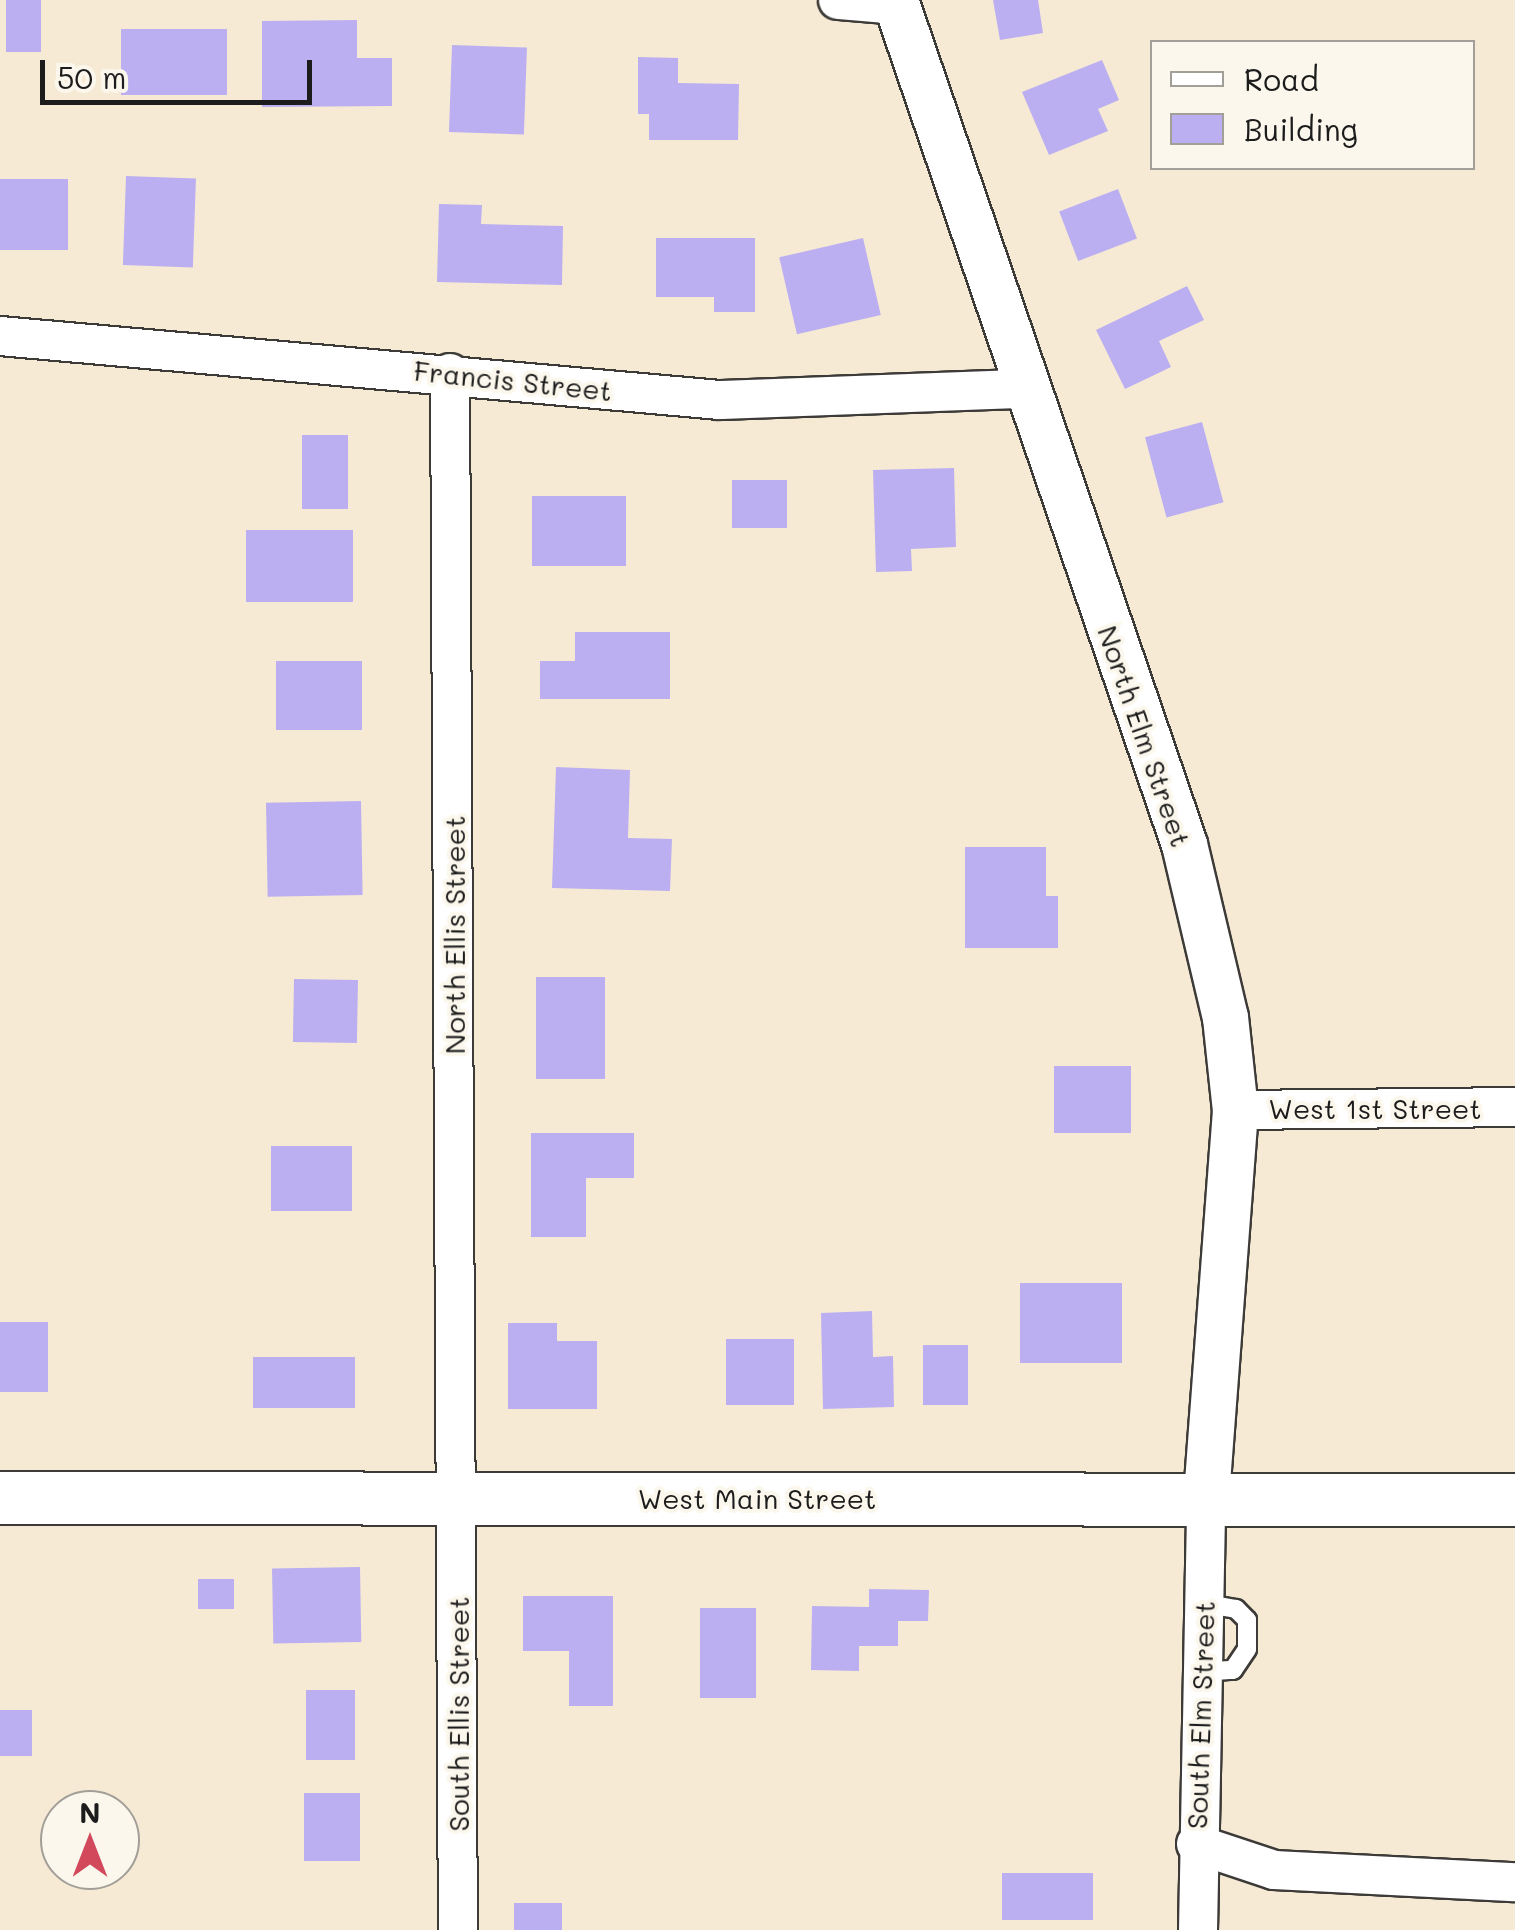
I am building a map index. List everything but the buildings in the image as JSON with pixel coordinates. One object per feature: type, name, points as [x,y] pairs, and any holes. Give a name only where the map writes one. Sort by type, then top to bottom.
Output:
[{"type":"main road","name":"West Main Street","points":[[0,1498],[1515,1500]]},
{"type":"street","points":[[838,0],[896,2]]},
{"type":"street","name":"North Elm Street","points":[[896,2],[1184,844],[1225,1017],[1235,1110],[1206,1500]]},
{"type":"street","name":"Francis Street","points":[[0,336],[720,400],[1026,388]]},
{"type":"street","name":"North Ellis Street","points":[[450,373],[458,1497]]},
{"type":"street","name":"West 1st Street","points":[[1235,1110],[1515,1107]]},
{"type":"street","name":"South Ellis Street","points":[[458,1497],[458,1930]]},
{"type":"street","name":"South Elm Street","points":[[1198,1930],[1196,1844],[1206,1500]]},
{"type":"street","points":[[1196,1844],[1274,1870],[1515,1882]]}]
